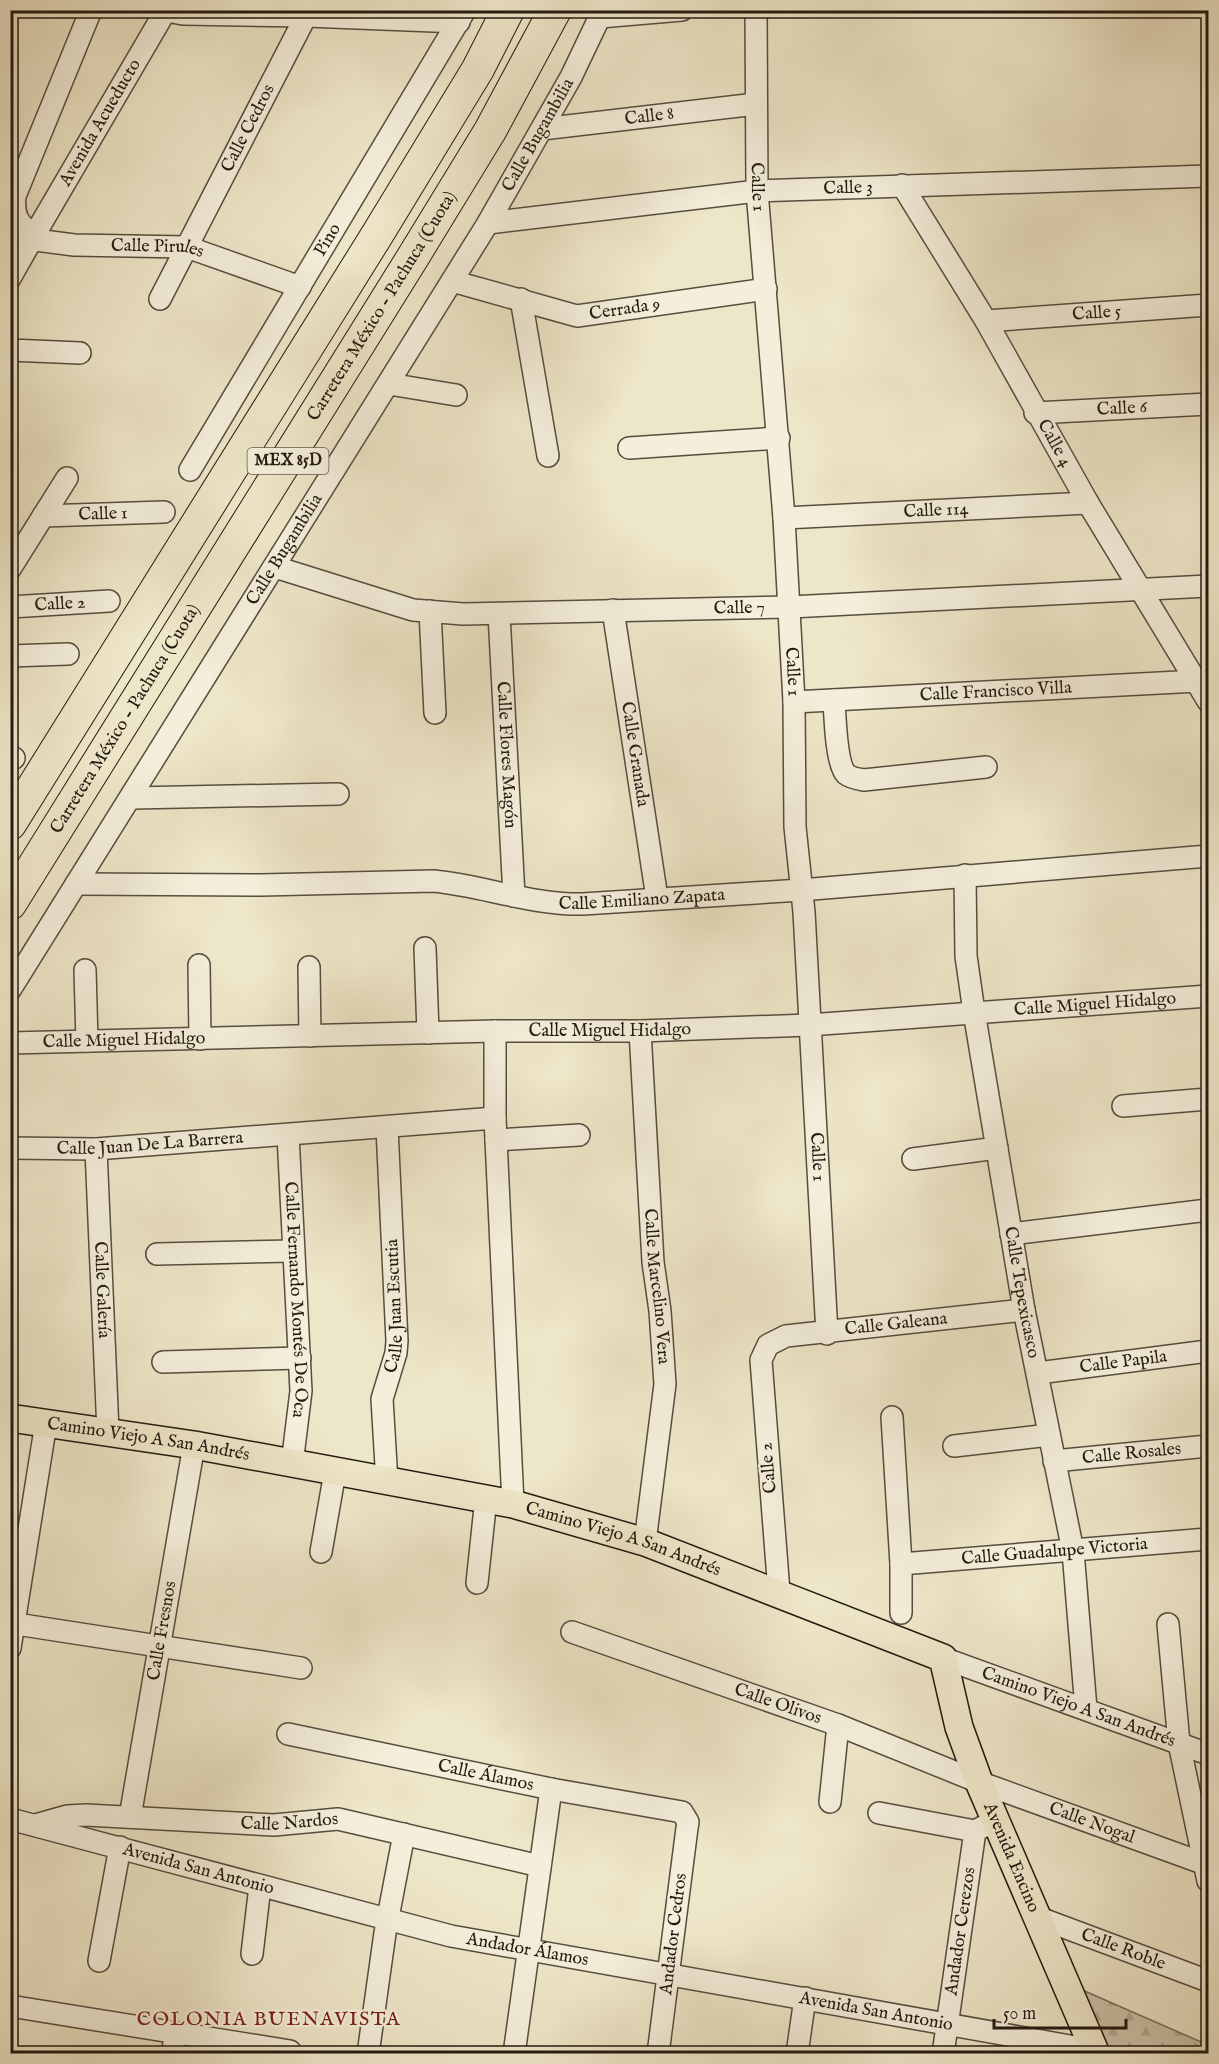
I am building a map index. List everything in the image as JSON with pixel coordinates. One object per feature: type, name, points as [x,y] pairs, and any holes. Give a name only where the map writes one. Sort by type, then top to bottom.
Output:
[{"type":"highway","name":"MEX 85D","points":[[10,824],[402,195],[478,69],[508,10]]},
{"type":"highway","name":"Carretera México - Pachuca (Cuota)","points":[[10,904],[407,268],[495,122],[555,10]]},
{"type":"main road","name":"Camino Viejo A San Andrés","points":[[10,1418],[194,1445],[335,1473],[513,1504],[645,1542],[943,1658]]},
{"type":"main road","name":"Avenida Encino","points":[[943,1658],[959,1727],[979,1782],[985,1826],[1037,1917],[1088,2052]]},
{"type":"street","points":[[33,237],[19,223],[14,208],[15,196],[91,10]]},
{"type":"street","points":[[602,14],[682,10]]},
{"type":"street","name":"Calle 1","points":[[756,10],[757,191],[779,438],[790,607],[794,702],[795,827],[821,1200],[827,1334]]},
{"type":"street","points":[[164,11],[208,15],[308,13],[462,16]]},
{"type":"street","name":"Avenida Acueducto","points":[[10,278],[164,11]]},
{"type":"street","name":"Calle Cedros","points":[[160,299],[308,13]]},
{"type":"street","name":"Calle Bugambilia","points":[[10,990],[132,798],[488,223],[542,129],[602,14]]},
{"type":"street","name":"Pino","points":[[190,470],[462,16]]},
{"type":"street","name":"Calle 8","points":[[542,129],[756,104]]},
{"type":"street","name":"Calle 3","points":[[488,223],[757,191],[1209,176]]},
{"type":"street","name":"Calle 4","points":[[902,185],[986,321],[1035,413],[1088,503],[1209,701]]},
{"type":"street","name":"Calle Pirules","points":[[10,235],[74,245],[187,247],[300,287]]},
{"type":"street","name":"Cerrada 9","points":[[452,281],[578,316],[766,289]]},
{"type":"street","points":[[521,299],[548,456]]},
{"type":"street","name":"Calle 5","points":[[986,321],[1209,305]]},
{"type":"street","points":[[10,350],[80,353]]},
{"type":"street","points":[[389,384],[456,395]]},
{"type":"street","name":"Calle 6","points":[[1035,413],[1209,404]]},
{"type":"street","points":[[629,448],[779,438]]},
{"type":"street","points":[[10,569],[67,478]]},
{"type":"street","name":"Calle 114","points":[[784,518],[1088,503]]},
{"type":"street","name":"Calle 1","points":[[43,516],[164,512]]},
{"type":"street","name":"Calle 7","points":[[275,567],[386,603],[430,611],[499,614],[790,607],[1209,586]]},
{"type":"street","name":"Calle 2","points":[[10,607],[109,601]]},
{"type":"street","name":"Calle Granada","points":[[613,610],[657,898]]},
{"type":"street","points":[[430,611],[435,713]]},
{"type":"street","name":"Calle Flores Magón","points":[[499,614],[514,896]]},
{"type":"street","points":[[10,656],[68,654]]},
{"type":"street","name":"Calle Francisco Villa","points":[[794,702],[1198,681]]},
{"type":"street","points":[[834,700],[841,763],[848,775],[854,778],[864,780],[986,767]]},
{"type":"street","points":[[132,798],[338,794]]},
{"type":"street","name":"Calle Emiliano Zapata","points":[[76,884],[261,885],[434,881],[459,883],[557,905],[801,890],[1209,856]]},
{"type":"street","name":"Calle Tepexicasco","points":[[964,875],[966,956],[974,1012],[1024,1310],[1072,1551],[1086,1709]]},
{"type":"street","points":[[425,948],[428,1033]]},
{"type":"street","points":[[199,965],[200,1039]]},
{"type":"street","points":[[309,966],[310,1036]]},
{"type":"street","points":[[85,970],[87,1041]]},
{"type":"street","name":"Calle Miguel Hidalgo","points":[[10,1043],[495,1031],[640,1031],[809,1025],[1209,996]]},
{"type":"street","points":[[495,1031],[495,1118],[513,1504]]},
{"type":"street","name":"Calle Marcelino Vera","points":[[640,1031],[653,1262],[660,1311],[665,1384],[645,1542]]},
{"type":"street","points":[[1123,1106],[1209,1100]]},
{"type":"street","name":"Calle Juan De La Barrera","points":[[10,1148],[96,1149],[495,1118]]},
{"type":"street","name":"Calle Juan Escutia","points":[[387,1128],[397,1341],[396,1353],[382,1399],[387,1482]]},
{"type":"street","name":"Calle Fernando Montés De Oca","points":[[288,1135],[300,1358],[300,1402],[291,1464]]},
{"type":"street","points":[[496,1140],[579,1135]]},
{"type":"street","points":[[913,1159],[997,1148]]},
{"type":"street","name":"Calle Galería","points":[[96,1149],[108,1432]]},
{"type":"street","points":[[1011,1234],[1209,1210]]},
{"type":"street","points":[[157,1254],[293,1251]]},
{"type":"street","name":"Calle Galeana","points":[[768,1345],[786,1336],[827,1334],[1024,1310]]},
{"type":"street","name":"Calle 2","points":[[768,1345],[761,1360],[779,1593]]},
{"type":"street","name":"Calle Papila","points":[[1038,1373],[1209,1351]]},
{"type":"street","points":[[163,1362],[300,1358]]},
{"type":"street","points":[[892,1417],[901,1564],[901,1613]]},
{"type":"street","points":[[10,1648],[46,1423]]},
{"type":"street","points":[[954,1446],[1049,1435]]},
{"type":"street","name":"Calle Fresnos","points":[[130,1817],[194,1445]]},
{"type":"street","name":"Calle Rosales","points":[[1054,1461],[1209,1446]]},
{"type":"street","points":[[321,1552],[335,1473]]},
{"type":"street","points":[[477,1582],[486,1498]]},
{"type":"street","name":"Calle Guadalupe Victoria","points":[[901,1564],[1209,1539]]},
{"type":"street","points":[[13,1624],[301,1668]]},
{"type":"street","points":[[1168,1624],[1179,1743],[1207,1872]]},
{"type":"street","name":"Calle Olivos","points":[[572,1632],[838,1725],[979,1782]]},
{"type":"street","name":"Camino Viejo A San Andrés","points":[[943,1658],[1209,1754]]},
{"type":"street","points":[[830,1802],[838,1725]]},
{"type":"street","name":"Calle Álamos","points":[[288,1734],[551,1789],[676,1810],[685,1815]]},
{"type":"street","name":"Calle Nogal","points":[[979,1782],[1207,1872]]},
{"type":"street","points":[[514,2054],[551,1789]]},
{"type":"street","points":[[879,1813],[985,1826]]},
{"type":"street","name":"Andador Cedros","points":[[658,2054],[687,1828],[685,1815]]},
{"type":"street","name":"Calle Nardos","points":[[35,1825],[67,1816],[274,1825],[338,1819],[540,1866]]},
{"type":"street","name":"Avenida San Antonio","points":[[10,1819],[387,1920]]},
{"type":"street","name":"Andador Cerezos","points":[[943,2054],[985,1826]]},
{"type":"street","points":[[368,2054],[387,1920],[404,1834]]},
{"type":"street","points":[[99,1961],[120,1847]]},
{"type":"street","points":[[252,1954],[260,1886]]},
{"type":"street","name":"Calle Roble","points":[[1037,1917],[1209,1981]]},
{"type":"street","name":"Andador Álamos","points":[[387,1920],[530,1950],[670,1973]]},
{"type":"street","name":"Avenida San Antonio","points":[[670,1973],[1088,2052]]},
{"type":"street","points":[[797,2054],[805,1998]]},
{"type":"street","points":[[10,2006],[174,2043],[290,2051]]},
{"type":"green space","points":[[1073,1986],[1208,2045],[1208,2053],[1107,2053]]},
{"type":"district","name":"COLONIA BUENAVISTA","points":[[269,2019]]}]
